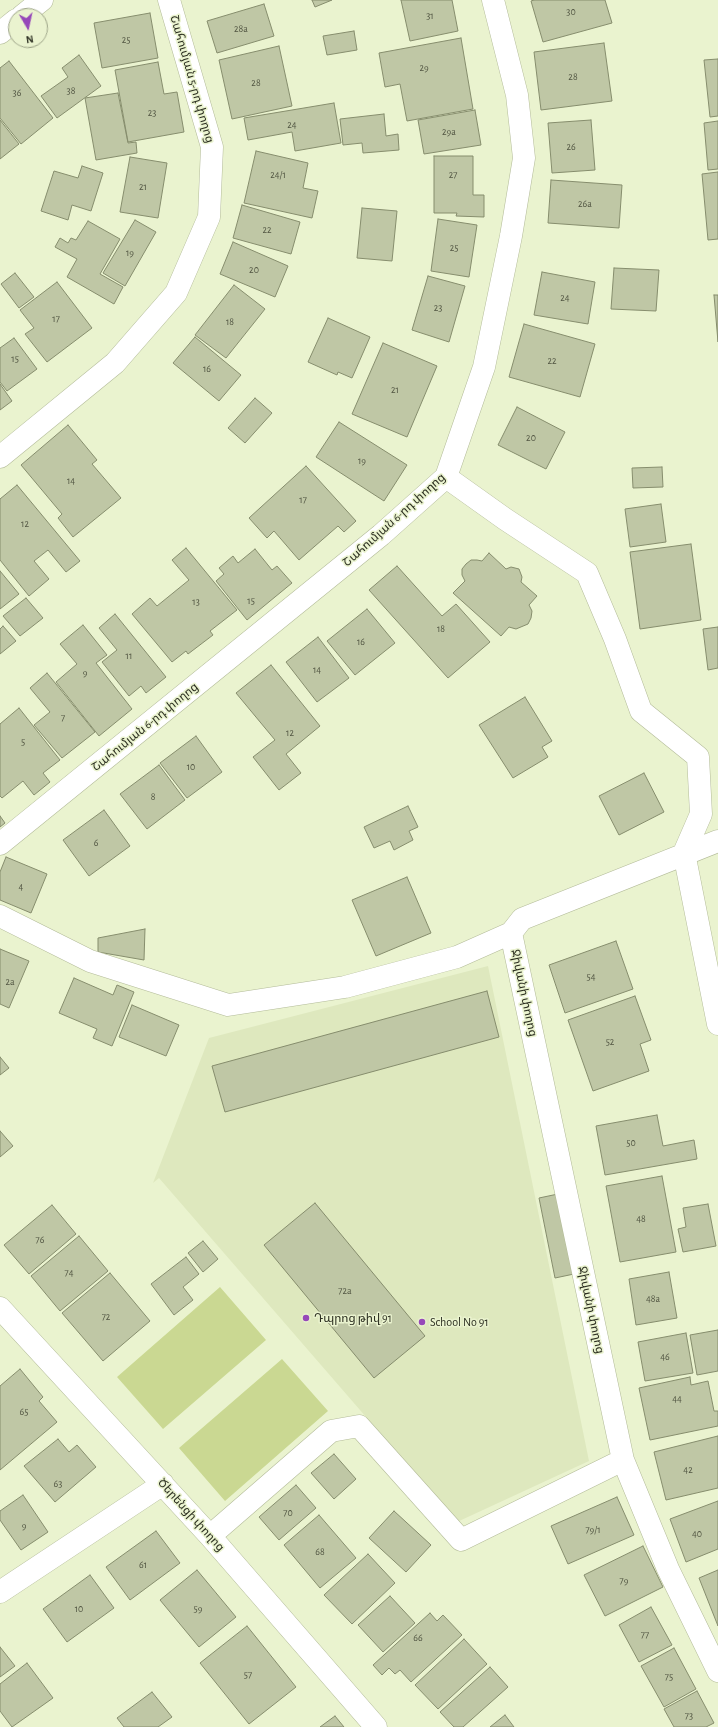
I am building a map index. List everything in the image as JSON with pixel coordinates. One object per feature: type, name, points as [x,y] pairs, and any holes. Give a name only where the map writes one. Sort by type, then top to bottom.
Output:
[{"type":"street","points":[[32,8],[42,0]]},
{"type":"street","name":"Շահումյան 5-րդ փողոց","points":[[0,458],[116,363],[176,293],[209,217],[212,147],[170,0]]},
{"type":"street","name":"Շահումյան 6-րդ փողոց","points":[[0,844],[381,535],[446,477],[484,367],[511,236],[524,158],[517,95],[493,0]]},
{"type":"street","points":[[0,33],[8,26]]},
{"type":"street","points":[[446,477],[505,519],[587,573],[615,640],[641,711],[698,757],[709,810],[684,853],[718,1024]]},
{"type":"street","points":[[0,916],[90,962],[228,1004],[345,987],[457,957],[511,933],[522,918],[684,853],[718,841]]},
{"type":"street","name":"Ջիվանի փողոց","points":[[511,933],[623,1460],[668,1569],[718,1671]]},
{"type":"street","name":"Ծերենցի փողոց","points":[[0,1308],[210,1536],[376,1727]]},
{"type":"street","points":[[210,1536],[331,1431],[359,1426],[461,1540],[623,1460]]},
{"type":"street","points":[[0,1592],[163,1484]]},
{"type":"shaded area","name":"School No 91","points":[[488,966],[589,1461],[457,1522],[159,1178],[153,1183],[209,1038]]},
{"type":"green space","points":[[220,1287],[266,1340],[163,1429],[117,1377]]},
{"type":"green space","points":[[282,1359],[328,1411],[225,1501],[179,1448]]},
{"type":"building","points":[[312,0],[332,0],[315,7]]},
{"type":"building","points":[[401,0],[452,0],[458,31],[410,41]]},
{"type":"building","points":[[605,0],[612,23],[543,42],[531,1]]},
{"type":"building","points":[[264,4],[274,36],[217,53],[207,21]]},
{"type":"building","points":[[150,13],[158,58],[102,68],[94,23]]},
{"type":"building","points":[[354,31],[357,50],[327,55],[323,36]]},
{"type":"building","points":[[461,38],[473,109],[407,121],[400,84],[385,87],[379,53]]},
{"type":"building","points":[[604,43],[612,101],[541,110],[534,52]]},
{"type":"building","points":[[279,46],[292,106],[232,119],[219,60]]},
{"type":"building","points":[[79,55],[101,86],[57,118],[41,96],[68,77],[62,68]]},
{"type":"building","points":[[718,59],[718,116],[710,117],[704,60]]},
{"type":"building","points":[[9,61],[53,118],[21,144],[0,118],[0,68]]},
{"type":"building","points":[[158,62],[164,94],[177,92],[184,132],[128,142],[115,70]]},
{"type":"building","points":[[118,93],[128,143],[136,142],[137,153],[96,160],[85,98]]},
{"type":"building","points":[[334,103],[341,143],[295,151],[292,132],[248,140],[244,118]]},
{"type":"building","points":[[475,110],[481,145],[424,154],[418,120]]},
{"type":"building","points":[[384,114],[386,136],[398,134],[399,150],[363,153],[362,143],[343,145],[340,119]]},
{"type":"building","points":[[0,120],[19,144],[0,159]]},
{"type":"building","points":[[591,120],[595,170],[552,173],[548,123]]},
{"type":"building","points":[[718,121],[718,169],[708,170],[704,123]]},
{"type":"building","points":[[256,151],[308,163],[303,188],[318,191],[312,218],[244,203]]},
{"type":"building","points":[[434,156],[473,156],[473,195],[484,195],[484,217],[456,216],[457,213],[434,213]]},
{"type":"building","points":[[130,157],[167,163],[158,218],[120,212]]},
{"type":"building","points":[[82,166],[103,173],[91,211],[72,205],[68,220],[41,211],[54,171],[78,178]]},
{"type":"building","points":[[718,172],[718,239],[708,240],[702,174]]},
{"type":"building","points":[[551,180],[622,185],[619,228],[548,223]]},
{"type":"building","points":[[242,205],[300,222],[291,254],[233,238]]},
{"type":"building","points":[[362,208],[397,211],[392,261],[357,258]]},
{"type":"building","points":[[438,219],[477,225],[469,277],[431,271]]},
{"type":"building","points":[[135,220],[156,232],[125,286],[103,273]]},
{"type":"building","points":[[88,221],[120,239],[100,274],[123,287],[114,304],[67,277],[77,259],[55,247],[60,238],[68,243],[71,238],[76,240]]},
{"type":"building","points":[[233,242],[288,266],[275,297],[220,274]]},
{"type":"building","points":[[614,268],[659,270],[656,311],[611,309]]},
{"type":"building","points":[[542,272],[595,282],[588,324],[534,315]]},
{"type":"building","points":[[15,273],[34,297],[19,308],[1,284]]},
{"type":"building","points":[[428,276],[465,286],[449,342],[412,330]]},
{"type":"building","points":[[57,282],[92,328],[47,362],[25,334],[34,328],[20,310]]},
{"type":"building","points":[[234,285],[265,309],[226,358],[195,335]]},
{"type":"building","points":[[714,295],[718,295],[718,342]]},
{"type":"building","points":[[328,318],[370,337],[352,378],[338,372],[337,375],[308,362]]},
{"type":"building","points":[[524,324],[595,344],[580,397],[509,377]]},
{"type":"building","points":[[195,337],[241,375],[219,401],[173,363]]},
{"type":"building","points":[[14,338],[37,369],[7,391],[0,382],[0,348]]},
{"type":"building","points":[[383,343],[437,366],[407,437],[352,414]]},
{"type":"building","points":[[0,384],[12,401],[0,410]]},
{"type":"building","points":[[255,398],[272,413],[245,443],[228,428]]},
{"type":"building","points":[[517,407],[565,432],[546,469],[498,445]]},
{"type":"building","points":[[339,422],[407,465],[384,501],[316,457]]},
{"type":"building","points":[[68,425],[97,460],[92,464],[121,498],[73,537],[58,518],[62,514],[21,465]]},
{"type":"building","points":[[306,466],[356,521],[344,532],[338,526],[299,560],[274,531],[267,538],[249,518]]},
{"type":"building","points":[[662,467],[663,487],[633,488],[632,468]]},
{"type":"building","points":[[17,485],[80,561],[66,572],[48,550],[34,561],[49,579],[29,596],[0,560],[0,499]]},
{"type":"building","points":[[661,504],[666,542],[630,547],[625,509]]},
{"type":"building","points":[[691,544],[701,620],[640,629],[630,552]]},
{"type":"building","points":[[186,548],[237,610],[210,631],[213,635],[188,654],[186,651],[172,662],[132,614],[150,598],[157,606],[189,580],[172,560]]},
{"type":"building","points":[[255,549],[272,570],[277,566],[292,583],[247,620],[216,581],[224,574],[219,568],[233,556],[238,563]]},
{"type":"building","points":[[489,553],[506,569],[511,567],[519,569],[522,577],[521,582],[537,596],[529,605],[532,611],[528,624],[516,629],[509,627],[501,636],[453,593],[465,581],[462,575],[462,569],[466,564],[471,560],[482,561]]},
{"type":"building","points":[[397,566],[442,616],[456,604],[490,642],[448,678],[369,590]]},
{"type":"building","points":[[0,571],[19,594],[0,609]]},
{"type":"building","points":[[26,598],[43,618],[20,636],[3,616]]},
{"type":"building","points":[[367,609],[395,643],[355,675],[327,641]]},
{"type":"building","points":[[115,614],[166,677],[146,693],[141,686],[129,696],[102,662],[117,650],[99,628]]},
{"type":"building","points":[[83,625],[107,655],[96,663],[132,709],[99,736],[56,682],[77,664],[60,644]]},
{"type":"building","points":[[3,626],[16,641],[0,654],[0,629]]},
{"type":"building","points":[[718,627],[718,668],[708,670],[703,629]]},
{"type":"building","points":[[318,637],[349,678],[317,702],[286,662]]},
{"type":"building","points":[[271,665],[320,726],[286,754],[301,773],[279,790],[253,757],[275,740],[236,693]]},
{"type":"building","points":[[47,673],[95,732],[62,758],[34,725],[50,712],[30,688]]},
{"type":"building","points":[[525,697],[552,741],[542,747],[548,757],[513,778],[479,725]]},
{"type":"building","points":[[19,708],[60,760],[43,773],[50,782],[34,795],[23,781],[2,798],[0,796],[0,724]]},
{"type":"building","points":[[196,736],[222,772],[187,798],[160,763]]},
{"type":"building","points":[[159,765],[185,800],[147,829],[120,794]]},
{"type":"building","points":[[644,773],[664,812],[619,835],[599,796]]},
{"type":"building","points":[[408,806],[418,827],[409,831],[413,840],[394,850],[390,841],[374,848],[364,827]]},
{"type":"building","points":[[104,810],[130,846],[89,876],[63,840]]},
{"type":"building","points":[[0,816],[5,823],[0,827]]},
{"type":"building","points":[[6,857],[47,874],[31,913],[0,900],[0,872]]},
{"type":"building","points":[[407,877],[431,933],[376,956],[352,900]]},
{"type":"building","points":[[145,929],[144,960],[98,952],[98,938]]},
{"type":"building","points":[[616,941],[633,989],[565,1013],[549,965]]},
{"type":"building","points":[[0,949],[29,961],[9,1008],[0,1004]]},
{"type":"building","points":[[74,978],[113,995],[117,985],[134,992],[112,1046],[93,1038],[97,1029],[59,1013]]},
{"type":"building","points":[[487,991],[499,1037],[225,1112],[212,1066]]},
{"type":"building","points":[[635,996],[651,1040],[640,1044],[649,1071],[593,1091],[568,1020]]},
{"type":"building","points":[[132,1005],[179,1025],[166,1056],[119,1037]]},
{"type":"building","points":[[0,1057],[9,1068],[0,1075]]},
{"type":"building","points":[[657,1115],[663,1146],[694,1140],[697,1159],[605,1175],[596,1126]]},
{"type":"building","points":[[0,1131],[13,1146],[0,1157]]},
{"type":"building","points":[[662,1176],[676,1252],[620,1262],[606,1186]]},
{"type":"building","points":[[558,1194],[574,1274],[555,1278],[539,1198]]},
{"type":"building","points":[[315,1203],[425,1336],[374,1378],[264,1245]]},
{"type":"building","points":[[708,1204],[716,1246],[683,1252],[678,1229],[686,1227],[683,1208]]},
{"type":"building","points":[[52,1205],[76,1234],[29,1274],[4,1245]]},
{"type":"building","points":[[79,1236],[108,1271],[60,1311],[31,1276]]},
{"type":"building","points":[[203,1241],[218,1259],[203,1272],[188,1253]]},
{"type":"building","points":[[186,1257],[199,1274],[183,1287],[193,1300],[174,1315],[151,1284]]},
{"type":"building","points":[[669,1272],[677,1318],[636,1325],[629,1279]]},
{"type":"building","points":[[110,1273],[150,1321],[103,1361],[62,1313]]},
{"type":"building","points":[[718,1330],[718,1371],[697,1375],[690,1335]]},
{"type":"building","points":[[686,1333],[693,1373],[645,1381],[638,1342]]},
{"type":"building","points":[[20,1369],[43,1397],[39,1401],[57,1422],[0,1470],[0,1386]]},
{"type":"building","points":[[690,1377],[691,1385],[708,1381],[714,1411],[718,1411],[718,1426],[650,1440],[639,1388]]},
{"type":"building","points":[[718,1436],[718,1488],[666,1500],[654,1452]]},
{"type":"building","points":[[58,1439],[69,1452],[77,1445],[96,1467],[55,1502],[24,1466]]},
{"type":"building","points":[[334,1454],[356,1479],[334,1499],[311,1473]]},
{"type":"building","points":[[296,1485],[316,1508],[279,1540],[259,1517]]},
{"type":"building","points":[[23,1495],[48,1532],[21,1550],[0,1520],[0,1511]]},
{"type":"building","points":[[617,1497],[634,1535],[568,1564],[551,1526]]},
{"type":"building","points":[[718,1501],[718,1549],[686,1562],[670,1519]]},
{"type":"building","points":[[394,1511],[431,1545],[406,1572],[369,1538]]},
{"type":"building","points":[[319,1515],[356,1558],[320,1588],[284,1545]]},
{"type":"building","points":[[156,1531],[180,1563],[130,1600],[106,1567]]},
{"type":"building","points":[[643,1546],[663,1587],[605,1616],[584,1575]]},
{"type":"building","points":[[368,1554],[395,1583],[352,1624],[324,1595]]},
{"type":"building","points":[[197,1570],[236,1617],[199,1647],[160,1600]]},
{"type":"building","points":[[718,1570],[718,1626],[699,1578]]},
{"type":"building","points":[[90,1575],[114,1608],[67,1642],[43,1609]]},
{"type":"building","points":[[390,1596],[415,1623],[383,1652],[358,1625]]},
{"type":"building","points":[[651,1607],[672,1645],[639,1662],[619,1625]]},
{"type":"building","points":[[430,1613],[437,1621],[443,1615],[462,1635],[411,1682],[400,1670],[395,1674],[389,1668],[382,1675],[373,1665]]},
{"type":"building","points":[[247,1626],[296,1687],[249,1724],[200,1663]]},
{"type":"building","points":[[464,1639],[487,1664],[438,1709],[415,1685]]},
{"type":"building","points":[[0,1647],[15,1666],[0,1677]]},
{"type":"building","points":[[674,1648],[696,1689],[664,1707],[641,1666]]},
{"type":"building","points":[[27,1663],[53,1698],[12,1727],[0,1711],[0,1684]]},
{"type":"building","points":[[490,1667],[508,1687],[463,1727],[454,1727],[440,1712]]},
{"type":"building","points":[[697,1691],[714,1723],[706,1727],[674,1727],[664,1709]]},
{"type":"building","points":[[152,1692],[172,1717],[158,1727],[124,1727],[117,1718]]},
{"type":"building","points":[[505,1715],[514,1727],[490,1727]]},
{"type":"building","points":[[335,1716],[344,1727],[320,1727]]},
{"type":"place","name":"Դպրոց թիվ 91","points":[[306,1318]]},
{"type":"place","name":"School No 91","points":[[422,1322]]}]
